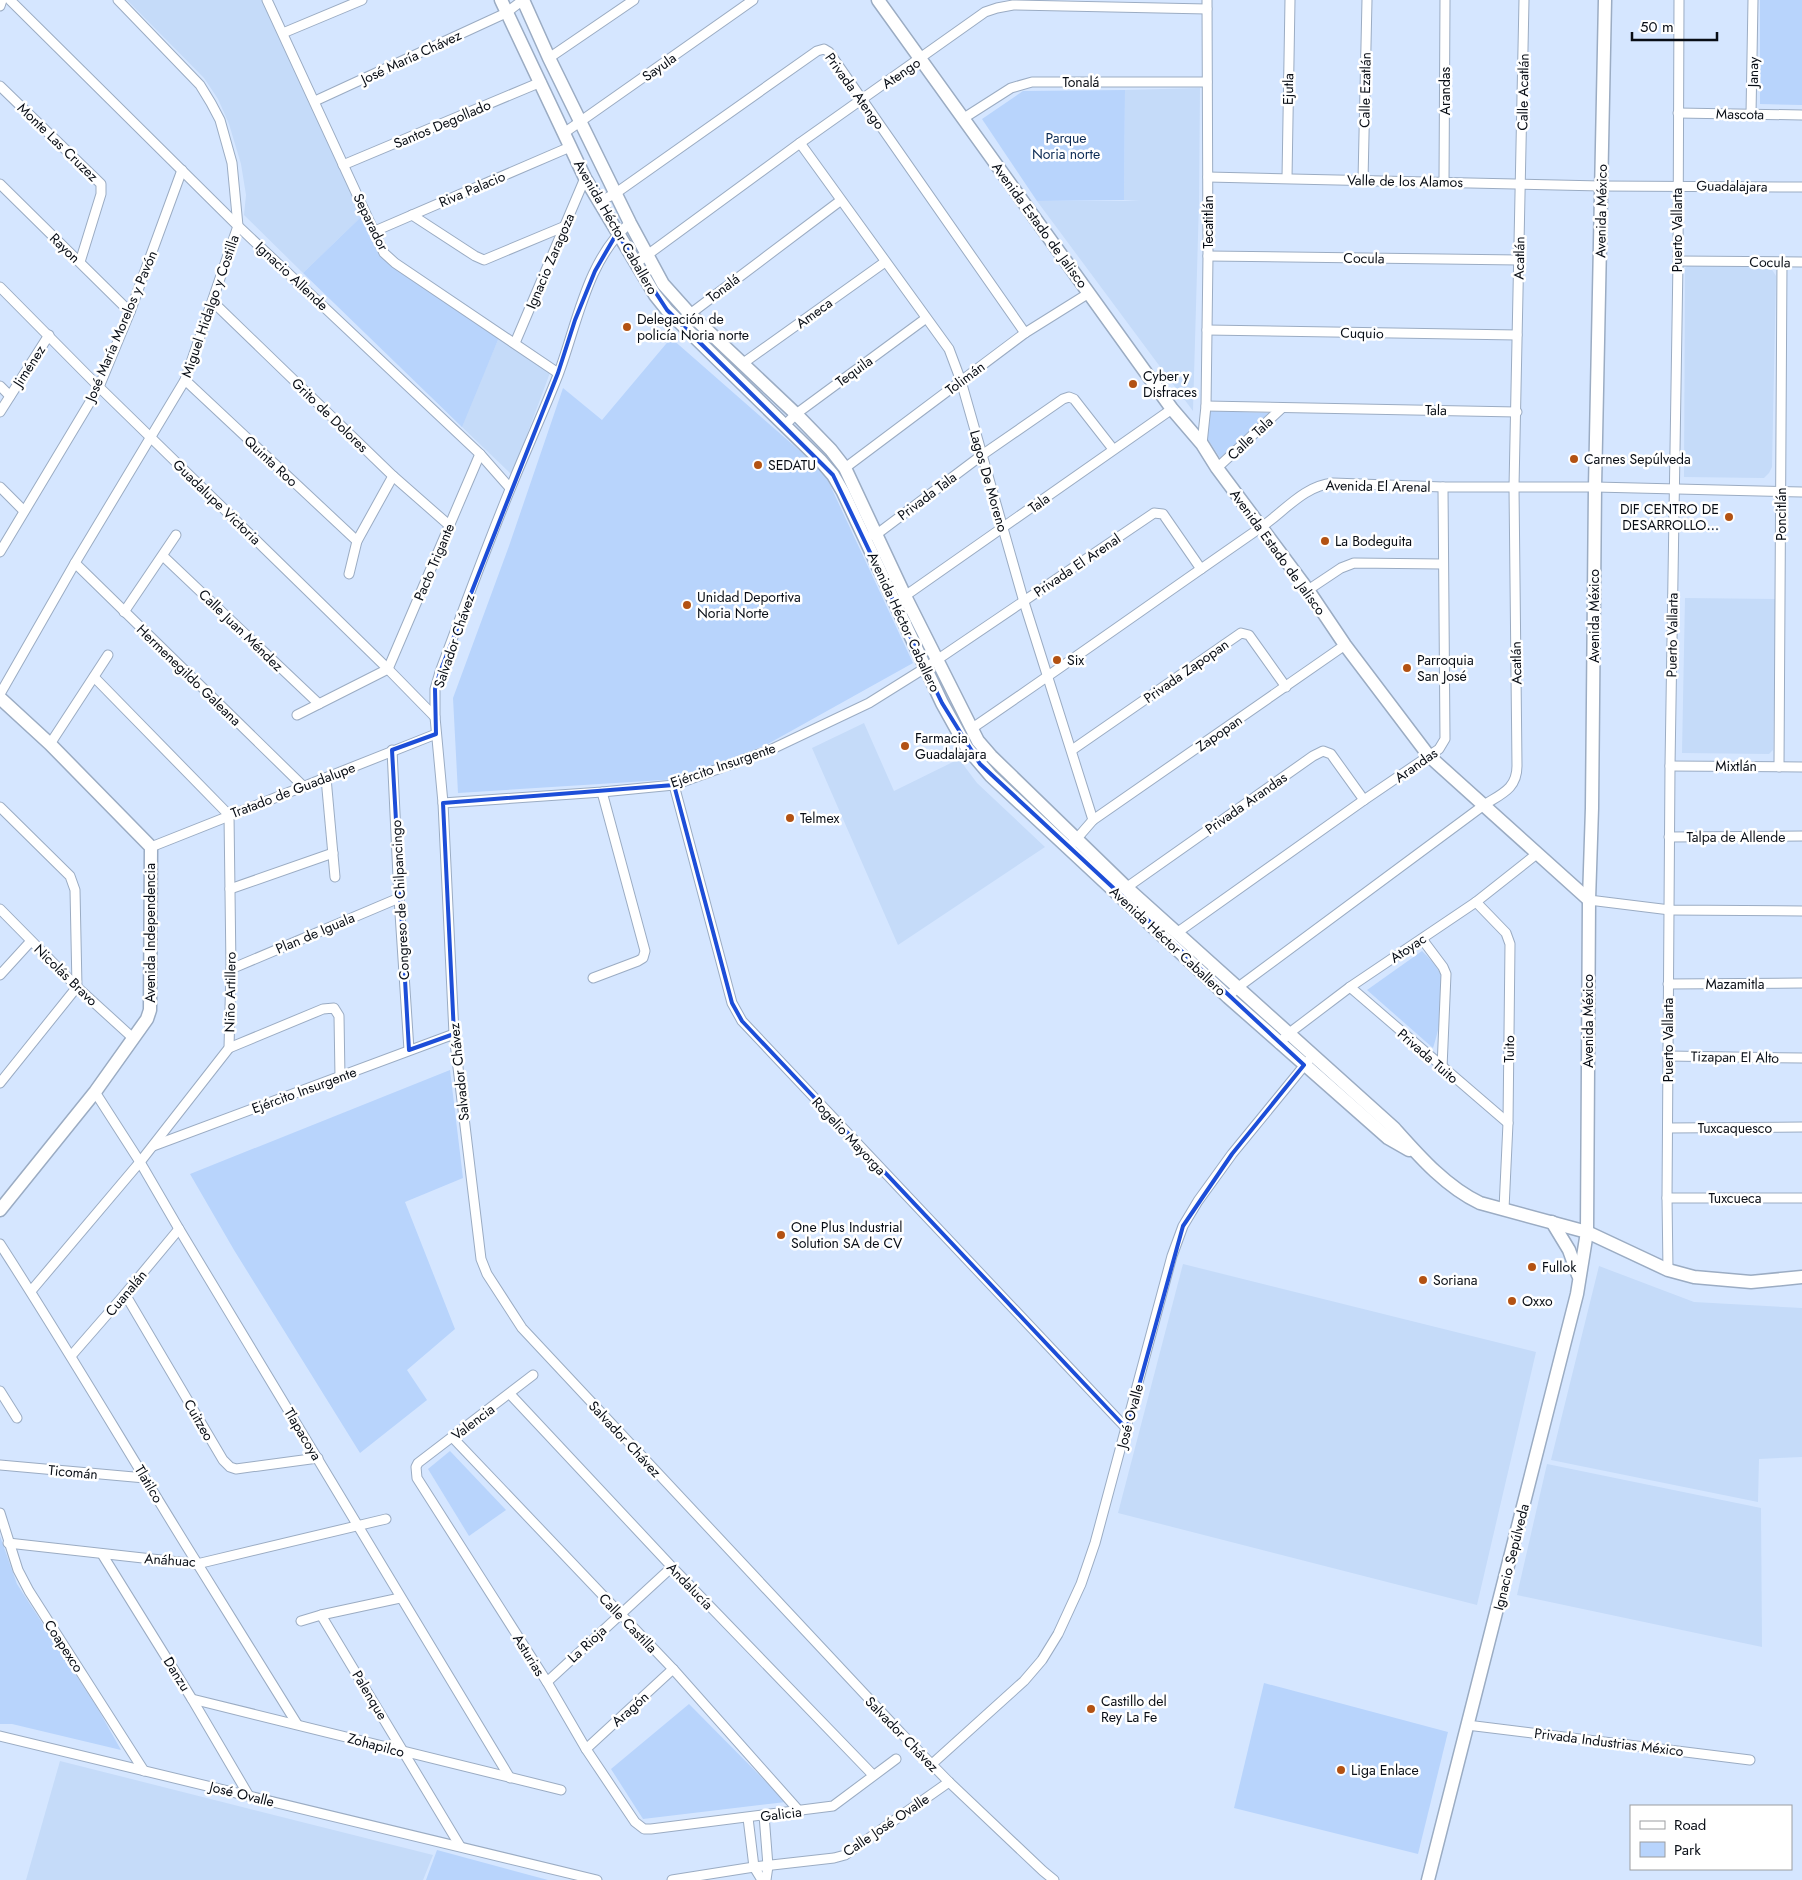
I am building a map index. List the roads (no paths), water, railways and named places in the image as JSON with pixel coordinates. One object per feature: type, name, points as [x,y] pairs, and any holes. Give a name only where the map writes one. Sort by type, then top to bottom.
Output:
[{"type":"main road","name":"Avenida Héctor Caballero","points":[[501,0],[585,178],[654,295],[742,364],[832,450],[845,468],[905,596],[978,741],[991,756],[1077,839],[1122,892],[1232,993],[1288,1034],[1314,1056],[1394,1128],[1418,1155],[1444,1179],[1471,1199],[1587,1232],[1668,1270],[1694,1277],[1751,1282],[1802,1277]]},
{"type":"main road","name":"Avenida Héctor Caballero","points":[[523,0],[549,58],[630,223],[663,284],[685,318],[832,475],[925,668],[967,748],[991,776],[1068,849],[1122,892],[1178,932],[1279,1044],[1388,1138],[1418,1155]]},
{"type":"main road","name":"Avenida Estado de Jalisco","points":[[879,0],[1172,409],[1202,444],[1260,528],[1308,590],[1345,645],[1429,756],[1589,900]]},
{"type":"main road","name":"Avenida México","points":[[1587,1232],[1589,900],[1592,808],[1595,487],[1605,0]]},
{"type":"main road","name":"Avenida Independencia","points":[[0,698],[50,744],[151,847],[150,1010],[147,1019],[95,1092],[0,1210]]},
{"type":"main road","points":[[967,748],[978,741]]},
{"type":"main road","points":[[1552,1222],[1569,1250],[1580,1279]]},
{"type":"main road","name":"Ignacio Sepúlveda","points":[[1428,1880],[1580,1279],[1587,1232]]},
{"type":"street","points":[[0,6],[2,0]]},
{"type":"street","name":"Ignacio Allende","points":[[10,0],[238,226],[480,454],[510,488]]},
{"type":"street","name":"Miguel Hidalgo y Costilla","points":[[0,694],[75,563],[185,380],[238,226],[232,163],[220,120],[212,103],[200,85],[118,0]]},
{"type":"street","name":"Separador","points":[[267,0],[375,231],[379,244],[389,258],[558,373]]},
{"type":"street","points":[[283,33],[362,0]]},
{"type":"street","name":"José María Chávez","points":[[315,101],[506,13],[523,0]]},
{"type":"street","points":[[549,58],[634,0]]},
{"type":"street","name":"Sayula","points":[[564,133],[753,0]]},
{"type":"street","name":"Ejutla","points":[[1287,178],[1290,0]]},
{"type":"street","name":"Calle Ezatlán","points":[[1363,180],[1367,0]]},
{"type":"street","name":"Arandas","points":[[1444,182],[1445,0]]},
{"type":"street","name":"Calle Acatlán","points":[[1521,184],[1524,0]]},
{"type":"street","name":"Puerto Vallarta","points":[[1668,1270],[1669,837],[1678,261],[1679,0]]},
{"type":"street","name":"Janay","points":[[1751,114],[1753,0]]},
{"type":"street","name":"Atengo","points":[[635,264],[800,143],[985,12],[1013,5],[1207,4]]},
{"type":"street","name":"Tecatitlán","points":[[1202,444],[1206,406],[1208,256],[1207,4]]},
{"type":"street","name":"Privada Atengo","points":[[599,202],[616,193],[817,51],[824,49],[830,52],[1025,333]]},
{"type":"street","name":"Santos Degollado","points":[[343,166],[540,82]]},
{"type":"street","name":"Tonalá","points":[[964,118],[1012,88],[1032,82],[1207,82]]},
{"type":"street","name":"Monte Las Cruzez","points":[[0,86],[101,184],[101,194],[80,262]]},
{"type":"street","name":"Mascota","points":[[1678,113],[1802,115]]},
{"type":"street","name":"Lagos De Moreno","points":[[800,143],[948,349],[961,381],[1024,602],[1093,820]]},
{"type":"street","name":"Riva Palacio","points":[[375,231],[570,147]]},
{"type":"street","name":"José María Morelos y Pavón","points":[[0,552],[98,387],[130,312],[182,170]]},
{"type":"street","name":"Valle de los Alamos","points":[[1208,177],[1601,186]]},
{"type":"street","name":"Ignacio Zaragoza","points":[[514,344],[585,178]]},
{"type":"street","name":"Rayon","points":[[0,184],[130,312]]},
{"type":"street","name":"Acatlán","points":[[1232,993],[1484,805],[1511,788],[1517,773],[1514,487],[1521,184]]},
{"type":"street","name":"Guadalajara","points":[[1601,186],[1802,187]]},
{"type":"street","name":"Tonalá","points":[[685,318],[840,201]]},
{"type":"street","points":[[412,215],[484,260],[564,227]]},
{"type":"street","name":"Salvador Chávez","points":[[630,223],[618,233],[595,271],[575,320],[558,373],[510,488],[435,689],[436,734],[443,803],[454,1034],[481,1259],[486,1274],[522,1328],[612,1426],[949,1782],[1054,1880]]},
{"type":"street","name":"Cocula","points":[[1208,256],[1519,260]]},
{"type":"street","name":"Cocula","points":[[1678,261],[1802,262]]},
{"type":"street","name":"Ameca","points":[[742,364],[885,262]]},
{"type":"street","name":"Poncitlán","points":[[1779,767],[1782,262]]},
{"type":"street","name":"Guadalupe Victoria","points":[[0,287],[98,387],[435,717]]},
{"type":"street","name":"Tolimán","points":[[845,468],[1025,333],[1089,293]]},
{"type":"street","name":"Grito de Dolores","points":[[212,302],[393,476],[450,526]]},
{"type":"street","name":"Tequila","points":[[785,424],[925,319]]},
{"type":"street","name":"Cuquio","points":[[1207,330],[1517,335]]},
{"type":"street","name":"Jiménez","points":[[0,412],[49,336]]},
{"type":"street","name":"Quinta Roo","points":[[185,380],[357,541]]},
{"type":"street","name":"Jiménez","points":[[0,386],[10,396]]},
{"type":"street","name":"Privada Tala","points":[[864,538],[877,534],[982,455],[1063,399],[1069,397],[1074,399],[1113,449]]},
{"type":"street","name":"Tala","points":[[1206,406],[1517,412]]},
{"type":"street","name":"Calle Tala","points":[[1217,468],[1282,408]]},
{"type":"street","name":"Tala","points":[[905,596],[1172,409]]},
{"type":"street","name":"Pacto Trigante","points":[[388,669],[480,454]]},
{"type":"street","points":[[349,574],[357,541],[393,476]]},
{"type":"street","name":"Avenida El Arenal","points":[[971,729],[1260,528],[1307,491],[1321,485],[1333,483],[1443,487],[1595,487],[1802,492]]},
{"type":"street","points":[[0,487],[24,511]]},
{"type":"street","name":"Arandas","points":[[1178,932],[1364,800],[1439,750],[1445,739],[1442,564],[1443,487]]},
{"type":"street","name":"Privada El Arenal","points":[[925,668],[1151,515],[1163,514],[1201,569]]},
{"type":"street","points":[[124,612],[176,535]]},
{"type":"street","name":"Calle Juan Méndez","points":[[163,556],[319,704]]},
{"type":"street","name":"Hermenegildo Galeana","points":[[75,563],[304,787]]},
{"type":"street","points":[[1308,590],[1341,568],[1354,563],[1442,564]]},
{"type":"street","name":"Privada Zapopan","points":[[1072,750],[1241,633],[1249,635],[1286,687]]},
{"type":"street","name":"Zapopan","points":[[1093,820],[1345,645]]},
{"type":"street","points":[[50,744],[108,655]]},
{"type":"street","name":"Ejército Insurgente","points":[[443,803],[674,785],[770,750],[868,703],[925,668]]},
{"type":"street","points":[[297,715],[388,669]]},
{"type":"street","points":[[94,677],[229,815]]},
{"type":"street","name":"Tratado de Guadalupe","points":[[151,847],[436,734]]},
{"type":"street","name":"Congreso de Chilpancingo","points":[[392,750],[399,898],[410,1050]]},
{"type":"street","name":"Privada Arandas","points":[[1122,892],[1313,756],[1323,752],[1330,754],[1364,800]]},
{"type":"street","name":"Mixtlán","points":[[1670,766],[1802,766]]},
{"type":"street","points":[[326,778],[335,877]]},
{"type":"street","name":"Rogelio Mayorga","points":[[674,785],[732,1003],[742,1021],[1127,1429]]},
{"type":"street","points":[[593,978],[638,962],[643,958],[645,951],[602,792]]},
{"type":"street","points":[[0,807],[70,876],[73,882],[75,890],[77,986],[0,1083]]},
{"type":"street","name":"Niño Artillero","points":[[31,1291],[140,1162],[229,1048],[231,969],[229,815]]},
{"type":"street","points":[[1068,849],[1093,820]]},
{"type":"street","name":"Talpa de Allende","points":[[1669,837],[1802,836]]},
{"type":"street","points":[[230,889],[333,853]]},
{"type":"street","name":"Atoyac","points":[[1279,1044],[1288,1034],[1350,987],[1476,902],[1538,853]]},
{"type":"street","name":"Plan de Iguala","points":[[231,969],[399,898]]},
{"type":"street","points":[[1589,900],[1670,910],[1802,911]]},
{"type":"street","name":"Tuito","points":[[1476,902],[1506,933],[1510,944],[1508,1123],[1504,1209]]},
{"type":"street","name":"Nicolás Bravo","points":[[0,909],[77,986],[134,1039]]},
{"type":"street","points":[[1422,939],[1446,974],[1442,1068]]},
{"type":"street","points":[[0,975],[31,941]]},
{"type":"street","name":"Mazamitla","points":[[1668,984],[1802,984]]},
{"type":"street","name":"Privada Tuito","points":[[1350,987],[1508,1123]]},
{"type":"street","points":[[229,1048],[323,1010],[334,1008],[339,1016],[340,1077]]},
{"type":"street","name":"Ejército Insurgente","points":[[153,1146],[454,1034]]},
{"type":"street","name":"José Ovalle","points":[[932,1764],[1024,1681],[1042,1660],[1058,1634],[1081,1584],[1095,1543],[1172,1256],[1183,1226],[1198,1201],[1232,1154],[1304,1065],[1314,1056]]},
{"type":"street","name":"Tizapan El Alto","points":[[1668,1056],[1802,1058]]},
{"type":"street","name":"Tlapacoya","points":[[95,1092],[140,1162],[400,1598],[510,1778]]},
{"type":"street","name":"Tuxcaquesco","points":[[1668,1128],[1802,1127]]},
{"type":"street","name":"Tuxcueca","points":[[1667,1198],[1802,1198]]},
{"type":"street","name":"Cuanalán","points":[[71,1356],[179,1229]]},
{"type":"street","name":"Tlatilco","points":[[0,1244],[31,1291],[297,1724]]},
{"type":"street","name":"Cuitzeo","points":[[125,1294],[223,1460],[230,1467],[236,1469],[252,1468],[318,1458]]},
{"type":"street","name":"Valencia","points":[[416,1472],[418,1463],[533,1375]]},
{"type":"street","points":[[0,1391],[17,1418]]},
{"type":"street","name":"Andalucía","points":[[510,1394],[672,1567],[873,1775]]},
{"type":"street","name":"Calle Castilla","points":[[453,1438],[673,1669],[800,1812]]},
{"type":"street","name":"Ticomán","points":[[0,1466],[145,1478]]},
{"type":"street","name":"Asturias","points":[[416,1472],[417,1478],[547,1682],[586,1748],[635,1822],[644,1829],[651,1829]]},
{"type":"street","name":"Coapexco","points":[[0,1513],[8,1544],[18,1570],[144,1771]]},
{"type":"street","name":"Anáhuac","points":[[8,1544],[197,1564],[386,1519]]},
{"type":"street","name":"Danzu","points":[[102,1554],[192,1699],[249,1796]]},
{"type":"street","name":"La Rioja","points":[[547,1682],[672,1567]]},
{"type":"street","points":[[301,1621],[320,1615],[400,1598]]},
{"type":"street","name":"Palenque","points":[[320,1615],[460,1846]]},
{"type":"street","name":"Aragón","points":[[586,1748],[673,1669]]},
{"type":"street","name":"Zohapilco","points":[[192,1699],[560,1790]]},
{"type":"street","name":"Privada Industrias México","points":[[1467,1724],[1750,1760]]},
{"type":"street","name":"José Ovalle","points":[[0,1736],[597,1880]]},
{"type":"street","name":"Galicia","points":[[651,1829],[800,1812],[833,1806],[896,1759]]},
{"type":"street","name":"Calle José Ovalle","points":[[672,1880],[845,1855],[949,1782]]},
{"type":"street","points":[[764,1815],[768,1866],[766,1880]]},
{"type":"street","points":[[748,1818],[754,1867],[762,1880]]},
{"type":"place","name":"Delegación de policía Noria norte","points":[[627,327]]},
{"type":"place","name":"Cyber y Disfraces","points":[[1133,384]]},
{"type":"place","name":"Carnes Sepúlveda","points":[[1574,459]]},
{"type":"place","name":"SEDATU","points":[[758,465]]},
{"type":"place","name":"DIF CENTRO DE DESARROLLO…","points":[[1729,517]]},
{"type":"place","name":"La Bodeguita","points":[[1325,541]]},
{"type":"place","name":"Unidad Deportiva Noria Norte","points":[[687,605]]},
{"type":"place","name":"Six","points":[[1057,660]]},
{"type":"place","name":"Parroquia San José","points":[[1407,668]]},
{"type":"place","name":"Farmacia Guadalajara","points":[[905,746]]},
{"type":"place","name":"Telmex","points":[[790,818]]},
{"type":"place","name":"One Plus Industrial Solution SA de CV","points":[[781,1235]]},
{"type":"place","name":"Fullok","points":[[1532,1267]]},
{"type":"place","name":"Soriana","points":[[1423,1280]]},
{"type":"place","name":"Oxxo","points":[[1512,1301]]},
{"type":"place","name":"Castillo del Rey La Fe","points":[[1091,1709]]},
{"type":"place","name":"Liga Enlace","points":[[1341,1770]]},
{"type":"park label","name":"Parque Noria norte","points":[[1066,146]]}]
